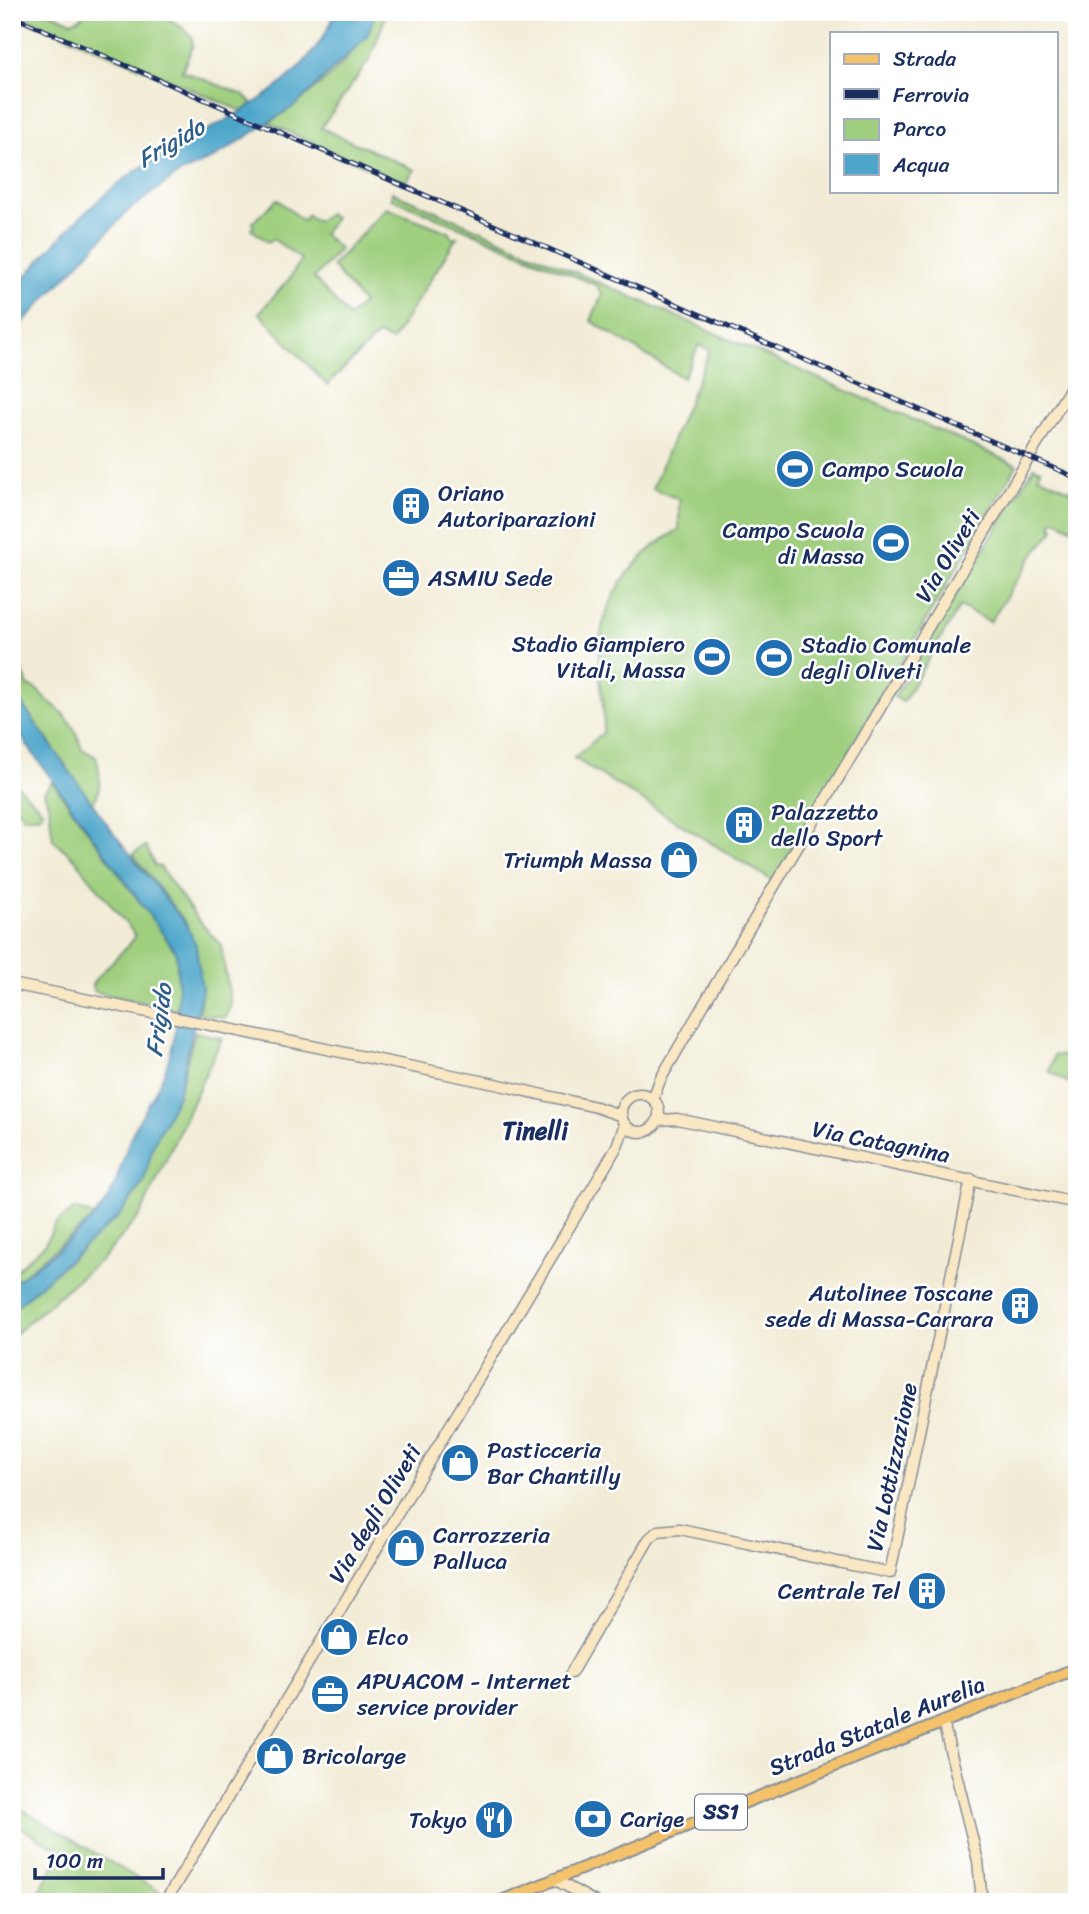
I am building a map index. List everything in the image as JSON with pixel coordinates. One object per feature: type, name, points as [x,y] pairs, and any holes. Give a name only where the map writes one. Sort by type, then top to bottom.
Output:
[{"type":"main road","name":"Via Oliveti","points":[[654,1106],[660,1080],[1077,377]]},
{"type":"main road","points":[[12,984],[233,1028],[596,1107],[624,1120],[635,1130]]},
{"type":"main road","points":[[596,1107],[625,1103],[633,1096],[654,1106],[649,1129],[635,1130],[617,1146]]},
{"type":"main road","points":[[617,1146],[624,1120],[625,1103]]},
{"type":"main road","name":"Via Catagnina","points":[[654,1106],[677,1119],[1077,1203]]},
{"type":"main road","name":"Via degli Oliveti","points":[[165,1902],[617,1146]]},
{"type":"main road","name":"Via Lottizzazione","points":[[571,1673],[649,1539],[658,1531],[680,1529],[890,1573],[971,1179]]},
{"type":"main road","name":"Strada Statale Aurelia","points":[[499,1902],[1077,1668]]},
{"type":"main road","points":[[943,1723],[978,1861],[982,1902]]},
{"type":"main road","points":[[554,1879],[595,1902]]},
{"type":"green space","points":[[142,11],[167,18],[192,37],[193,45],[182,71],[244,95],[254,105],[244,112],[12,12],[49,12],[72,22],[81,18],[84,12]]},
{"type":"green space","points":[[376,12],[387,12],[370,59],[321,128],[415,170],[404,184],[269,123],[331,75],[357,45]]},
{"type":"green space","points":[[392,192],[1017,465],[773,881],[574,758],[603,733],[599,652],[601,633],[613,597],[634,565],[679,530],[679,499],[652,489],[710,350],[699,345],[683,378],[591,321],[602,294],[596,285],[391,198]]},
{"type":"green space","points":[[277,199],[303,221],[307,215],[317,221],[329,214],[335,218],[323,234],[340,249],[314,278],[349,317],[363,303],[332,266],[386,208],[449,232],[453,238],[457,237],[392,341],[378,335],[327,385],[259,313],[291,277],[301,259],[273,239],[268,242],[251,229],[254,226],[252,223]]},
{"type":"green space","points":[[1034,467],[1041,470],[1038,476],[1077,493],[1077,531],[1055,519],[1051,525],[1055,529],[1035,552],[990,622],[960,606],[903,702],[894,697]]},
{"type":"green space","points":[[12,662],[23,671],[28,686],[38,691],[68,720],[82,749],[96,757],[99,787],[92,803],[12,690]]},
{"type":"green space","points":[[12,780],[43,811],[41,815],[24,817],[12,802]]},
{"type":"green space","points":[[52,782],[176,952],[180,989],[177,1010],[95,992],[92,986],[94,981],[135,935],[74,858],[53,840],[49,807],[44,792]]},
{"type":"green space","points":[[146,846],[155,866],[160,867],[198,920],[221,945],[231,1005],[225,1018],[199,1014],[202,989],[187,925],[133,854]]},
{"type":"green space","points":[[195,1032],[222,1038],[141,1214],[106,1255],[12,1336],[12,1310],[119,1216],[144,1181],[153,1145],[178,1095]]},
{"type":"green space","points":[[1054,1055],[1077,1057],[1077,1088],[1049,1071]]},
{"type":"green space","points":[[75,1209],[95,1216],[12,1284],[12,1274],[45,1244],[55,1224]]},
{"type":"green space","points":[[12,1803],[160,1892],[154,1902],[33,1902],[62,1852],[12,1822]]},
{"type":"water","points":[[336,12],[376,12],[367,36],[297,104],[215,157],[177,175],[129,210],[12,334],[12,292],[82,215],[130,175],[274,90],[320,43]]},
{"type":"water","points":[[12,690],[112,831],[187,926],[196,945],[202,989],[178,1095],[153,1145],[144,1181],[119,1216],[12,1310],[12,1284],[76,1234],[95,1216],[108,1198],[132,1133],[163,1076],[169,1059],[176,1024],[178,987],[176,952],[12,724]]},
{"type":"railway","points":[[12,16],[1077,478]]},
{"type":"place","name":"Campo Scuola","points":[[795,469]]},
{"type":"place","name":"Oriano Autoriparazioni","points":[[411,506]]},
{"type":"place","name":"Campo Scuola di Massa","points":[[891,543]]},
{"type":"place","name":"ASMIU Sede","points":[[401,578]]},
{"type":"place","name":"Stadio Giampiero Vitali, Massa","points":[[712,657]]},
{"type":"place","name":"Stadio Comunale degli Oliveti","points":[[774,658]]},
{"type":"place","name":"Palazzetto dello Sport","points":[[744,825]]},
{"type":"place","name":"Triumph Massa","points":[[679,860]]},
{"type":"place","name":"Autolinee Toscane sede di Massa-Carrara","points":[[1020,1306]]},
{"type":"place","name":"Pasticceria Bar Chantilly","points":[[460,1463]]},
{"type":"place","name":"Carrozzeria Palluca","points":[[406,1548]]},
{"type":"place","name":"Centrale Tel","points":[[927,1591]]},
{"type":"place","name":"Elco","points":[[339,1637]]},
{"type":"place","name":"APUACOM - Internet service provider","points":[[330,1694]]},
{"type":"place","name":"Bricolarge","points":[[275,1756]]},
{"type":"place","name":"Carige","points":[[593,1819]]},
{"type":"place","name":"Tokyo","points":[[494,1820]]},
{"type":"district","name":"Tinelli","points":[[535,1131]]},
{"type":"water label","name":"Frigido","points":[[171,143]]},
{"type":"water label","name":"Frigido","points":[[159,1020]]}]
